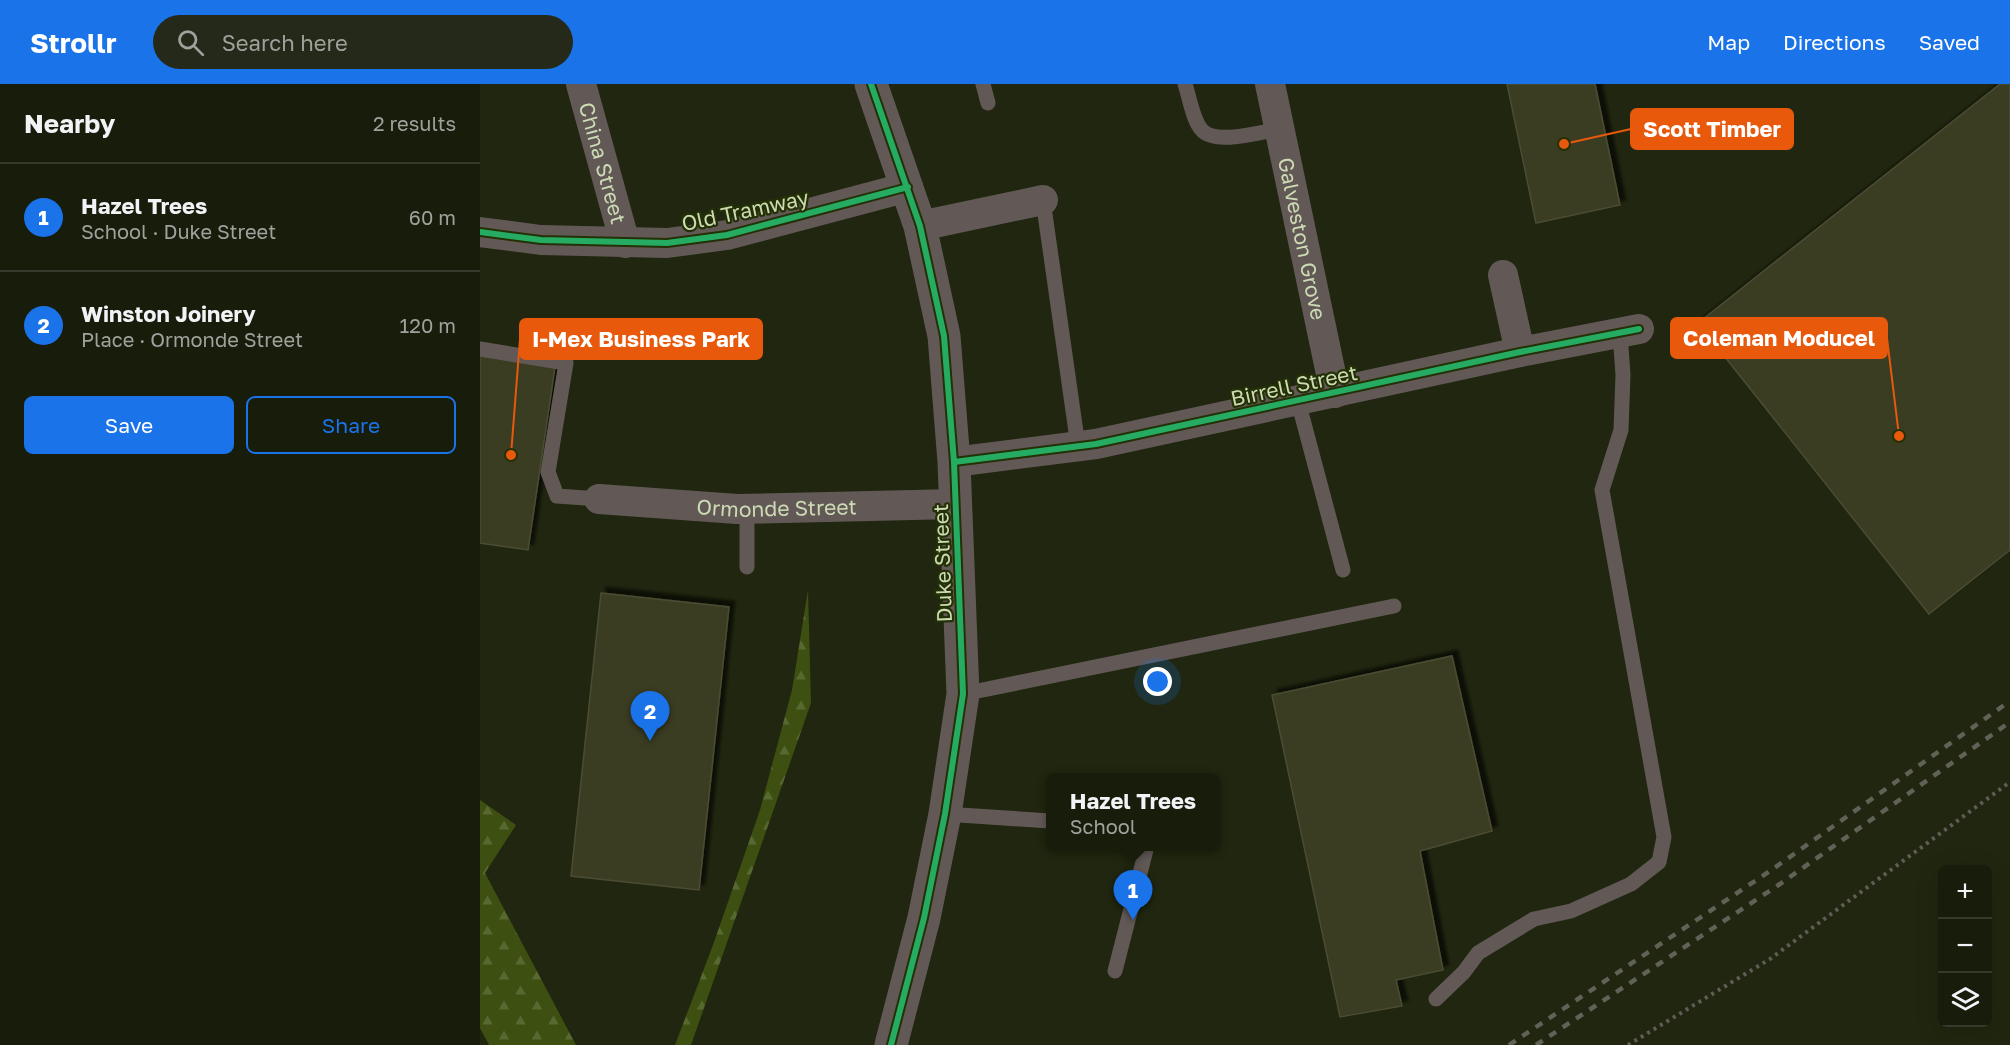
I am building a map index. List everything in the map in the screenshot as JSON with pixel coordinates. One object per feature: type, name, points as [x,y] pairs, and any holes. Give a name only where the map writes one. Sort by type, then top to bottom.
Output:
[{"type":"street","name":"China Street","points":[[581,84],[625,243]]},
{"type":"street","name":"Duke Street","points":[[871,84],[920,226],[944,336],[954,462],[963,694],[945,814],[924,918],[891,1045]]},
{"type":"street","name":"Galveston Grove","points":[[1270,84],[1335,393]]},
{"type":"street","name":"Old Tramway","points":[[480,232],[541,240],[667,243],[727,235],[908,187]]},
{"type":"street","points":[[920,226],[1043,200]]},
{"type":"street","points":[[1503,274],[1520,352]]},
{"type":"street","name":"Birrell Street","points":[[954,462],[1078,446],[1520,352],[1630,331]]},
{"type":"street","name":"Ormonde Street","points":[[599,499],[747,509],[956,504]]},
{"type":"lane","points":[[983,84],[988,103]]},
{"type":"lane","points":[[1185,84],[1201,130],[1213,138],[1227,138],[1279,129]]},
{"type":"lane","points":[[1043,200],[1078,446]]},
{"type":"lane","points":[[1436,999],[1464,972],[1478,953],[1534,919],[1571,911],[1631,884],[1659,862],[1664,837],[1602,490],[1621,430],[1623,375],[1630,331]]},
{"type":"lane","points":[[480,349],[566,363],[548,472],[557,496],[599,499]]},
{"type":"lane","points":[[1298,401],[1343,570]]},
{"type":"lane","points":[[747,509],[747,567]]},
{"type":"lane","points":[[963,694],[1394,606]]},
{"type":"lane","points":[[945,814],[1046,821]]},
{"type":"lane","points":[[1115,971],[1146,851]]},
{"type":"path","points":[[1628,1045],[1770,959],[2010,782]]},
{"type":"green space","points":[[808,590],[811,703],[691,1045],[675,1045],[760,810],[792,690]]},
{"type":"green space","points":[[480,800],[516,825],[485,873],[576,1045],[489,1045],[480,1028]]},
{"type":"building","points":[[1507,84],[1595,84],[1620,205],[1536,223]]},
{"type":"building","points":[[2000,84],[2010,84],[2010,550],[1929,614],[1698,323]]},
{"type":"building","points":[[480,356],[555,367],[528,550],[480,543]]},
{"type":"building","points":[[601,593],[729,607],[699,890],[571,876]]},
{"type":"building","points":[[1452,656],[1492,831],[1420,851],[1443,970],[1396,980],[1402,1006],[1340,1017],[1272,695]]},
{"type":"railway","points":[[1509,1045],[1770,871],[2010,701]]},
{"type":"railway","points":[[1536,1045],[1780,884],[2010,722]]},
{"type":"cycle path","points":[[871,84],[920,226],[944,336],[954,462],[963,694],[945,814],[924,918],[891,1045]]},
{"type":"cycle path","points":[[480,232],[541,240],[667,243],[727,235],[908,187]]},
{"type":"cycle path","points":[[954,462],[1096,444],[1520,352],[1639,329]]},
{"type":"place","name":"Scott Timber","points":[[1564,144]]},
{"type":"place","name":"Coleman Moducel","points":[[1899,436]]},
{"type":"place","name":"I-Mex Business Park","points":[[511,455]]},
{"type":"place","name":"Winston Joinery","points":[[650,741]]},
{"type":"place","name":"Hazel Trees","points":[[1133,920]]}]
